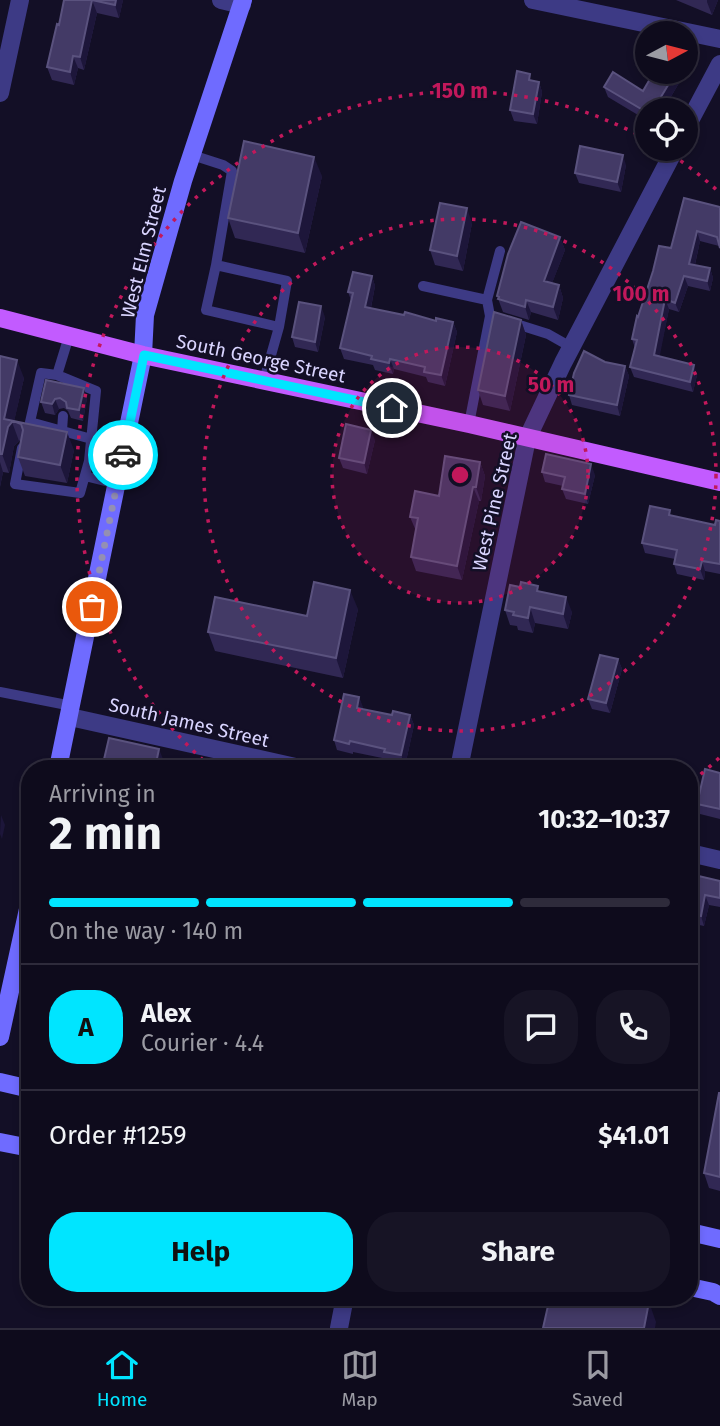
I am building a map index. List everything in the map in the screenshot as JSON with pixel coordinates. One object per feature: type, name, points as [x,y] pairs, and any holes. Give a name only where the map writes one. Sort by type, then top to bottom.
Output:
[{"type":"main road","name":"South George Street","points":[[0,318],[144,355],[469,424],[720,482]]},
{"type":"street","points":[[0,93],[20,0]]},
{"type":"street","points":[[221,0],[242,3]]},
{"type":"street","points":[[533,0],[720,39]]},
{"type":"street","name":"West Elm Street","points":[[60,760],[144,355],[145,315],[183,181],[242,3]]},
{"type":"street","points":[[698,114],[712,97],[720,64]]},
{"type":"street","name":"West Pine Street","points":[[461,760],[527,439],[571,347],[670,161]]},
{"type":"street","name":"South James Street","points":[[71,711],[268,760]]},
{"type":"street","points":[[698,855],[720,860]]},
{"type":"street","points":[[0,1037],[21,942]]},
{"type":"street","points":[[0,1082],[21,1087]]},
{"type":"street","points":[[0,1142],[21,1146]]},
{"type":"street","points":[[698,1234],[720,1239]]},
{"type":"street","points":[[698,1289],[720,1296]]},
{"type":"street","points":[[339,1328],[343,1306]]},
{"type":"lane","points":[[192,155],[223,165],[232,172],[206,310],[279,327]]},
{"type":"lane","points":[[469,424],[490,316],[487,300],[500,251]]},
{"type":"lane","points":[[216,265],[287,281],[279,327],[264,380]]},
{"type":"lane","points":[[424,286],[487,300]]},
{"type":"lane","points":[[490,316],[548,334],[571,347]]},
{"type":"lane","points":[[57,375],[69,336]]},
{"type":"lane","points":[[22,448],[15,484],[80,493],[89,461],[91,440],[96,391],[57,375],[41,373],[30,422],[91,440],[124,449]]},
{"type":"lane","points":[[67,394],[70,381]]},
{"type":"lane","points":[[62,431],[63,416]]},
{"type":"lane","points":[[85,476],[117,484]]},
{"type":"lane","points":[[0,692],[71,711]]},
{"type":"building","points":[[64,0],[92,0],[80,57],[73,56],[70,72],[47,67]]},
{"type":"building","points":[[92,0],[116,0],[115,5]]},
{"type":"building","points":[[517,71],[530,74],[529,80],[539,82],[533,114],[510,110]]},
{"type":"building","points":[[613,72],[643,91],[647,84],[669,84],[660,98],[635,98],[635,105],[604,87]]},
{"type":"building","points":[[244,141],[314,157],[298,233],[228,218]]},
{"type":"building","points":[[580,146],[623,155],[617,182],[575,173]]},
{"type":"building","points":[[684,198],[720,207],[720,248],[717,237],[697,231],[689,264],[710,268],[707,281],[684,276],[675,303],[665,299],[654,355],[694,365],[690,382],[630,367],[637,340],[632,339],[637,316],[659,246],[671,248]]},
{"type":"building","points":[[440,203],[467,208],[457,256],[430,250]]},
{"type":"building","points":[[521,222],[560,237],[544,281],[559,285],[553,307],[526,300],[525,307],[498,299],[508,254]]},
{"type":"building","points":[[353,272],[372,276],[365,307],[453,322],[441,375],[424,372],[425,367],[390,359],[389,363],[371,359],[372,356],[340,348],[353,293],[348,292]]},
{"type":"building","points":[[299,302],[321,306],[315,342],[292,337]]},
{"type":"building","points":[[494,312],[521,320],[505,396],[478,390]]},
{"type":"building","points":[[584,351],[605,362],[625,366],[617,405],[569,395],[574,373]]},
{"type":"building","points":[[0,356],[17,360],[4,419],[67,432],[60,465],[18,457],[23,430],[21,424],[16,422],[12,422],[8,427],[0,454]]},
{"type":"building","points":[[46,380],[84,388],[79,410],[67,408],[66,402],[60,398],[55,399],[52,404],[41,402]]},
{"type":"building","points":[[346,424],[371,430],[364,463],[339,458]]},
{"type":"building","points":[[546,454],[591,464],[585,494],[562,489],[565,477],[542,472]]},
{"type":"building","points":[[445,456],[480,462],[457,566],[411,557],[418,518],[410,517],[415,491],[439,496]]},
{"type":"building","points":[[650,506],[670,510],[669,515],[715,525],[716,520],[720,521],[720,564],[702,561],[700,569],[674,564],[677,550],[642,543]]},
{"type":"building","points":[[314,582],[350,590],[336,658],[208,632],[215,597],[307,616]]},
{"type":"building","points":[[521,582],[538,586],[537,591],[566,597],[563,614],[530,607],[528,618],[505,610],[510,585],[520,587]]},
{"type":"building","points":[[600,655],[618,659],[606,703],[588,699]]},
{"type":"building","points":[[344,694],[359,697],[357,708],[392,715],[393,711],[410,715],[401,755],[350,741],[349,744],[334,740]]},
{"type":"building","points":[[109,738],[159,749],[157,760],[104,760]]},
{"type":"building","points":[[705,769],[720,773],[720,809],[698,804]]},
{"type":"building","points":[[698,876],[720,881],[720,898],[705,895],[701,916],[698,915]]},
{"type":"building","points":[[720,1093],[720,1177],[704,1173]]},
{"type":"building","points":[[548,1306],[648,1306],[644,1328],[543,1328]]},
{"type":"way so far","points":[[92,607],[123,455]]},
{"type":"route","points":[[123,455],[144,355],[392,408]]}]
